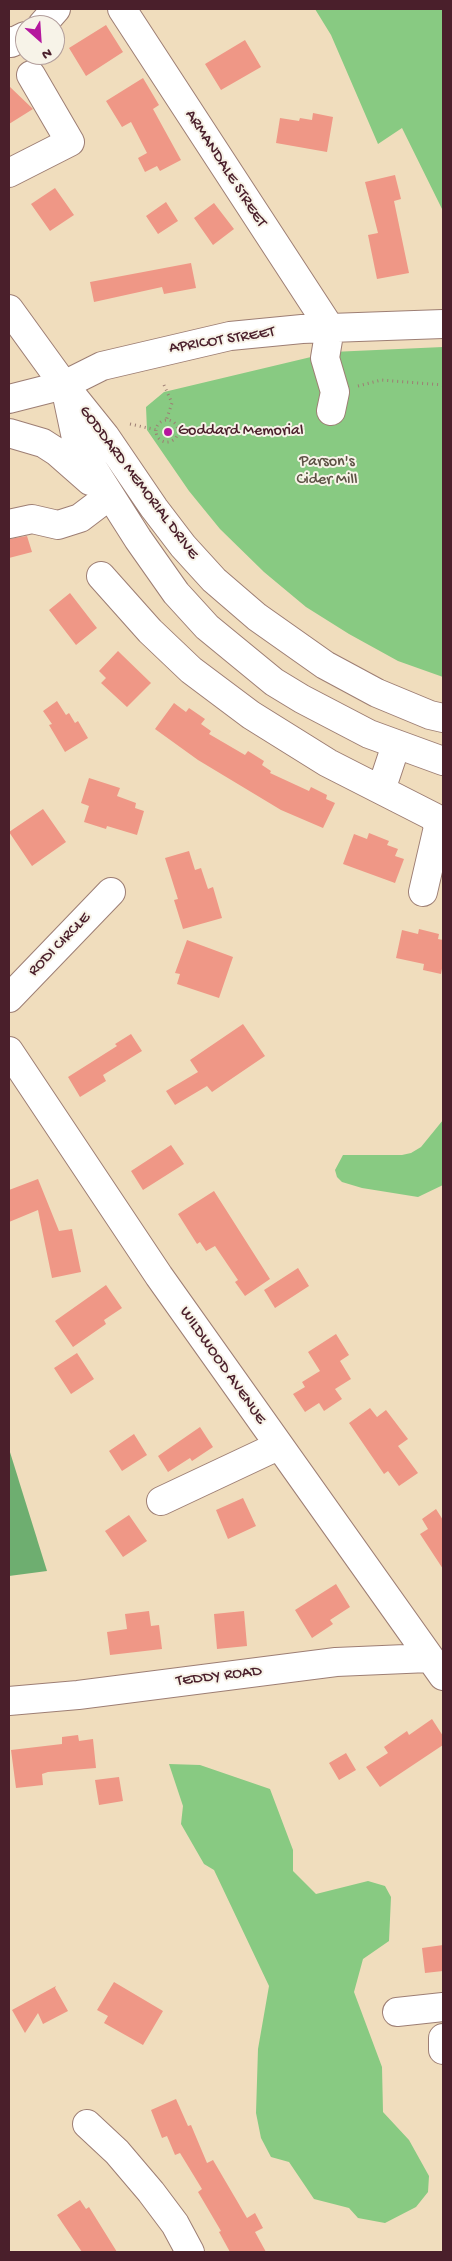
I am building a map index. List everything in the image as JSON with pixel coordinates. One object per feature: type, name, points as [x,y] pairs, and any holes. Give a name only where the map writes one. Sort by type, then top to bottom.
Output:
[{"type":"street","name":"ARMANDALE STREET","points":[[122,9],[330,328]]},
{"type":"street","points":[[9,173],[70,142],[32,75]]},
{"type":"street","name":"GODDARD MEMORIAL DRIVE","points":[[9,309],[64,385],[105,436],[154,508],[204,570],[234,598],[280,635],[325,665],[377,693],[430,715],[443,718]]},
{"type":"street","name":"APRICOT STREET","points":[[9,399],[64,385],[102,366],[202,342],[254,333],[443,324]]},
{"type":"street","points":[[330,328],[325,358],[333,402]]},
{"type":"street","name":"GODDARD MEMORIAL DRIVE","points":[[64,385],[77,444],[109,496],[176,592],[218,638],[290,693],[361,730],[396,745],[443,761]]},
{"type":"street","points":[[9,433],[28,437],[45,444],[109,496],[80,518],[58,525],[32,519],[9,524]]},
{"type":"street","points":[[101,576],[150,631],[191,670],[251,715],[328,763],[434,816],[438,827],[423,892]]},
{"type":"street","points":[[380,790],[396,745]]},
{"type":"street","name":"RODI CIRCLE","points":[[9,998],[111,892]]},
{"type":"street","name":"WILDWOOD AVENUE","points":[[9,1050],[159,1276],[436,1667]]},
{"type":"street","points":[[161,1502],[278,1446]]},
{"type":"street","name":"TEDDY ROAD","points":[[9,1701],[78,1695],[336,1662],[436,1667]]},
{"type":"street","points":[[397,2012],[443,2007]]},
{"type":"street","points":[[443,2038],[443,2050]]},
{"type":"street","points":[[87,2124],[117,2152],[151,2192],[175,2224],[190,2252]]},
{"type":"path","points":[[333,402],[382,380],[443,385]]},
{"type":"path","points":[[164,385],[172,402],[166,421]]},
{"type":"path","points":[[166,421],[173,422],[178,428],[177,435],[173,441],[162,441],[158,436],[157,430],[160,424],[166,421]]},
{"type":"path","points":[[130,424],[157,430]]},
{"type":"green space","points":[[315,9],[443,9],[443,211],[402,128],[378,144],[331,35]]},
{"type":"green space","name":"Parson's Cider Mill","points":[[443,347],[443,677],[398,661],[349,634],[306,607],[264,572],[220,529],[189,491],[147,430],[146,407],[164,392],[332,352]]},
{"type":"green space","points":[[443,1120],[443,1185],[418,1197],[362,1188],[342,1182],[337,1177],[335,1170],[343,1155],[402,1155],[411,1153],[421,1147]]},
{"type":"green space","points":[[9,1449],[47,1571],[9,1576]]},
{"type":"green space","points":[[169,1764],[200,1765],[270,1789],[293,1850],[293,1871],[316,1894],[368,1881],[385,1886],[391,1897],[389,1941],[363,1959],[354,1992],[382,2067],[383,2112],[409,2140],[429,2176],[428,2192],[416,2207],[385,2223],[358,2218],[349,2208],[314,2199],[289,2162],[271,2157],[261,2138],[256,2113],[258,2049],[269,1986],[214,1870],[204,1864],[181,1824],[183,1806]]},
{"type":"building","points":[[106,25],[123,52],[86,76],[69,48]]},
{"type":"building","points":[[245,40],[261,67],[221,90],[205,64]]},
{"type":"building","points":[[143,78],[159,105],[153,109],[181,160],[160,171],[157,166],[145,172],[138,158],[147,153],[131,122],[122,127],[106,101]]},
{"type":"building","points":[[9,86],[33,109],[9,124]]},
{"type":"building","points":[[313,113],[333,117],[327,152],[276,143],[280,118],[299,121],[300,118],[312,120]]},
{"type":"building","points":[[395,175],[401,199],[394,201],[409,273],[377,279],[368,235],[378,233],[365,182]]},
{"type":"building","points":[[55,188],[74,215],[50,231],[31,204]]},
{"type":"building","points":[[166,202],[178,221],[158,234],[146,216]]},
{"type":"building","points":[[214,203],[234,229],[213,245],[194,218]]},
{"type":"building","points":[[191,263],[196,288],[164,294],[162,287],[94,302],[90,282]]},
{"type":"building","points":[[27,536],[32,552],[9,558],[9,539]]},
{"type":"building","points":[[70,593],[97,628],[76,645],[49,610]]},
{"type":"building","points":[[118,651],[151,683],[127,707],[101,683],[106,678],[99,671]]},
{"type":"building","points":[[57,701],[66,715],[69,713],[75,723],[78,721],[88,738],[65,752],[49,725],[52,724],[43,711]]},
{"type":"building","points":[[174,703],[186,712],[189,708],[205,719],[201,724],[211,731],[209,734],[245,755],[248,751],[264,761],[262,765],[271,771],[270,773],[309,791],[311,787],[327,795],[326,799],[335,803],[323,828],[281,810],[198,760],[155,729]]},
{"type":"building","points":[[89,778],[120,788],[117,796],[136,803],[135,808],[144,811],[137,835],[107,826],[106,829],[84,822],[89,806],[81,803]]},
{"type":"building","points":[[43,809],[66,842],[32,866],[9,832]]},
{"type":"building","points":[[369,833],[389,841],[387,845],[398,849],[395,856],[404,859],[395,883],[343,864],[354,834],[367,839]]},
{"type":"building","points":[[189,851],[195,870],[201,868],[208,889],[213,887],[222,918],[183,929],[174,900],[178,899],[165,858]]},
{"type":"building","points":[[419,929],[439,934],[438,939],[443,940],[441,974],[423,970],[424,964],[396,958],[402,930],[418,934]]},
{"type":"building","points":[[187,940],[233,957],[219,998],[177,984],[180,974],[175,973]]},
{"type":"building","points":[[243,1024],[265,1056],[212,1092],[207,1086],[175,1105],[166,1091],[198,1072],[190,1060]]},
{"type":"building","points":[[131,1034],[142,1051],[103,1075],[106,1081],[80,1097],[68,1077],[117,1046],[115,1044]]},
{"type":"building","points":[[171,1145],[184,1164],[143,1190],[131,1171]]},
{"type":"building","points":[[38,1179],[59,1231],[72,1229],[81,1272],[52,1278],[38,1210],[9,1222],[9,1190]]},
{"type":"building","points":[[214,1191],[270,1279],[245,1296],[235,1282],[238,1280],[215,1246],[206,1251],[200,1242],[197,1244],[178,1214]]},
{"type":"building","points":[[298,1268],[309,1286],[275,1308],[264,1290]]},
{"type":"building","points":[[106,1285],[122,1308],[104,1320],[106,1324],[73,1347],[55,1321]]},
{"type":"building","points":[[336,1334],[349,1355],[340,1361],[351,1379],[335,1389],[342,1399],[324,1411],[319,1403],[305,1412],[293,1394],[305,1387],[302,1382],[320,1371],[308,1352]]},
{"type":"building","points":[[77,1353],[94,1379],[71,1394],[54,1368]]},
{"type":"building","points":[[370,1408],[377,1417],[386,1410],[408,1439],[398,1446],[418,1473],[399,1486],[388,1471],[384,1474],[349,1423]]},
{"type":"building","points":[[200,1427],[213,1447],[192,1461],[190,1458],[168,1472],[158,1456]]},
{"type":"building","points":[[134,1434],[147,1455],[122,1471],[109,1451]]},
{"type":"building","points":[[243,1498],[256,1526],[228,1539],[216,1510]]},
{"type":"building","points":[[436,1509],[443,1520],[443,1569],[420,1534],[428,1529],[422,1519]]},
{"type":"building","points":[[129,1515],[147,1541],[123,1557],[105,1531]]},
{"type":"building","points":[[336,1584],[350,1607],[330,1620],[333,1624],[312,1638],[295,1610]]},
{"type":"building","points":[[149,1611],[151,1626],[159,1625],[162,1649],[110,1655],[107,1632],[127,1629],[125,1614]]},
{"type":"building","points":[[244,1611],[247,1646],[217,1649],[214,1614]]},
{"type":"building","points":[[432,1719],[443,1736],[443,1745],[380,1787],[366,1767],[388,1753],[384,1747],[407,1731],[409,1735]]},
{"type":"building","points":[[78,1735],[79,1741],[93,1739],[96,1768],[48,1772],[42,1774],[43,1785],[16,1788],[11,1750],[62,1744],[62,1737]]},
{"type":"building","points":[[346,1753],[356,1770],[339,1780],[329,1763]]},
{"type":"building","points":[[119,1777],[123,1801],[99,1805],[95,1780]]},
{"type":"building","points":[[443,1945],[443,1971],[425,1973],[422,1948]]},
{"type":"building","points":[[114,1982],[163,2011],[143,2045],[104,2023],[108,2016],[97,2010]]},
{"type":"building","points":[[56,1986],[55,1988],[68,2011],[43,2024],[38,2013],[25,2033],[12,2010]]},
{"type":"building","points":[[176,2099],[188,2126],[191,2125],[207,2163],[213,2160],[247,2218],[255,2213],[263,2228],[255,2232],[266,2252],[230,2252],[219,2232],[221,2231],[198,2192],[202,2189],[180,2153],[175,2155],[167,2136],[162,2138],[151,2110]]},
{"type":"building","points":[[80,2200],[86,2209],[89,2207],[117,2252],[82,2252],[57,2215]]},
{"type":"place","name":"Goddard Memorial","points":[[168,432]]}]
